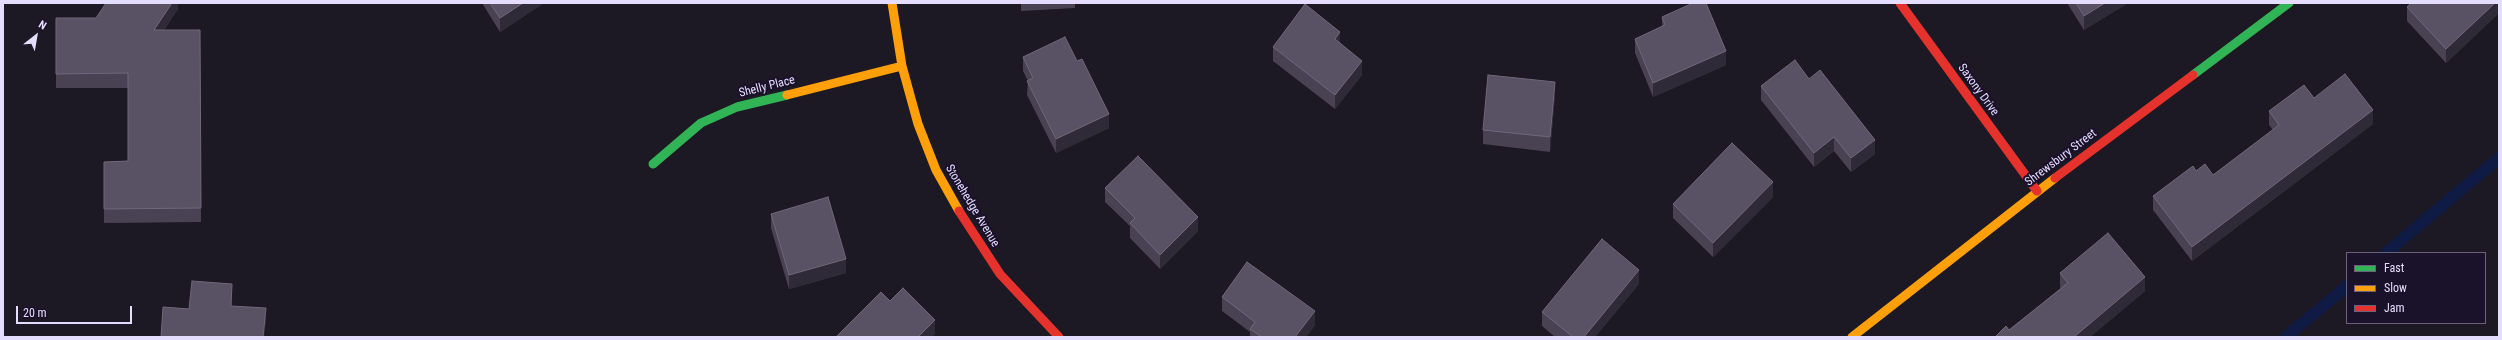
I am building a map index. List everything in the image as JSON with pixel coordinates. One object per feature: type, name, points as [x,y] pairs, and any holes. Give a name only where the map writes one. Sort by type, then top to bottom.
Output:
[{"type":"street","name":"Stonehedge Avenue","points":[[892,3],[902,66],[918,124],[936,170],[966,224],[1000,274],[1059,337]]},
{"type":"street","name":"Saxony Drive","points":[[1900,3],[2037,190]]},
{"type":"street","name":"Shrewsbury Street","points":[[1852,337],[2037,190],[2289,3]]},
{"type":"street","name":"Shelly Place","points":[[653,164],[701,123],[737,107],[902,66]]},
{"type":"building","points":[[106,3],[172,3],[154,30],[200,30],[201,208],[104,209],[104,162],[128,161],[128,73],[56,74],[56,18],[96,18]]},
{"type":"building","points":[[490,3],[523,3],[500,18]]},
{"type":"building","points":[[1693,3],[1706,3],[1726,51],[1653,83],[1635,39],[1665,25],[1662,17]]},
{"type":"building","points":[[2076,3],[2105,3],[2084,16]]},
{"type":"building","points":[[2411,3],[2495,3],[2446,49],[2407,7]]},
{"type":"building","points":[[1305,4],[1340,32],[1335,39],[1362,61],[1335,95],[1273,47]]},
{"type":"building","points":[[1065,37],[1077,61],[1082,59],[1109,114],[1056,139],[1027,81],[1033,78],[1023,57]]},
{"type":"building","points":[[1795,60],[1809,79],[1820,70],[1875,140],[1851,158],[1834,137],[1814,153],[1761,86]]},
{"type":"building","points":[[2345,74],[2373,110],[2192,247],[2153,196],[2193,166],[2196,171],[2205,164],[2213,175],[2279,125],[2269,111],[2304,85],[2314,98]]},
{"type":"building","points":[[1488,75],[1555,82],[1550,137],[1483,130]]},
{"type":"building","points":[[1732,143],[1773,182],[1713,243],[1673,204]]},
{"type":"building","points":[[1138,156],[1198,217],[1160,255],[1130,223],[1135,218],[1105,188]]},
{"type":"building","points":[[828,197],[846,259],[789,275],[771,214]]},
{"type":"building","points":[[2108,233],[2145,277],[2074,337],[1995,337],[2006,326],[2009,330],[2068,283],[2060,273]]},
{"type":"building","points":[[1602,239],[1639,270],[1584,337],[1573,337],[1542,312]]},
{"type":"building","points":[[1247,262],[1315,311],[1295,337],[1262,337],[1250,329],[1255,322],[1222,297]]},
{"type":"building","points":[[192,281],[232,284],[231,306],[266,308],[263,337],[161,337],[163,307],[189,309]]},
{"type":"building","points":[[903,288],[935,320],[918,337],[836,337],[881,292],[890,301]]},
{"type":"waterway","points":[[2387,252],[2499,158]]},
{"type":"waterway","points":[[2286,337],[2346,287]]},
{"type":"traffic: fast","points":[[2193,75],[2289,3]]},
{"type":"traffic: fast","points":[[653,164],[701,123],[737,107],[787,95]]},
{"type":"traffic: slow","points":[[892,3],[902,66],[918,124],[936,170],[959,211]]},
{"type":"traffic: slow","points":[[787,95],[902,66]]},
{"type":"traffic: slow","points":[[1852,337],[2055,178]]},
{"type":"traffic: jam","points":[[1900,3],[2037,191]]},
{"type":"traffic: jam","points":[[2055,178],[2193,75]]},
{"type":"traffic: jam","points":[[959,211],[1000,274],[1059,337]]}]
